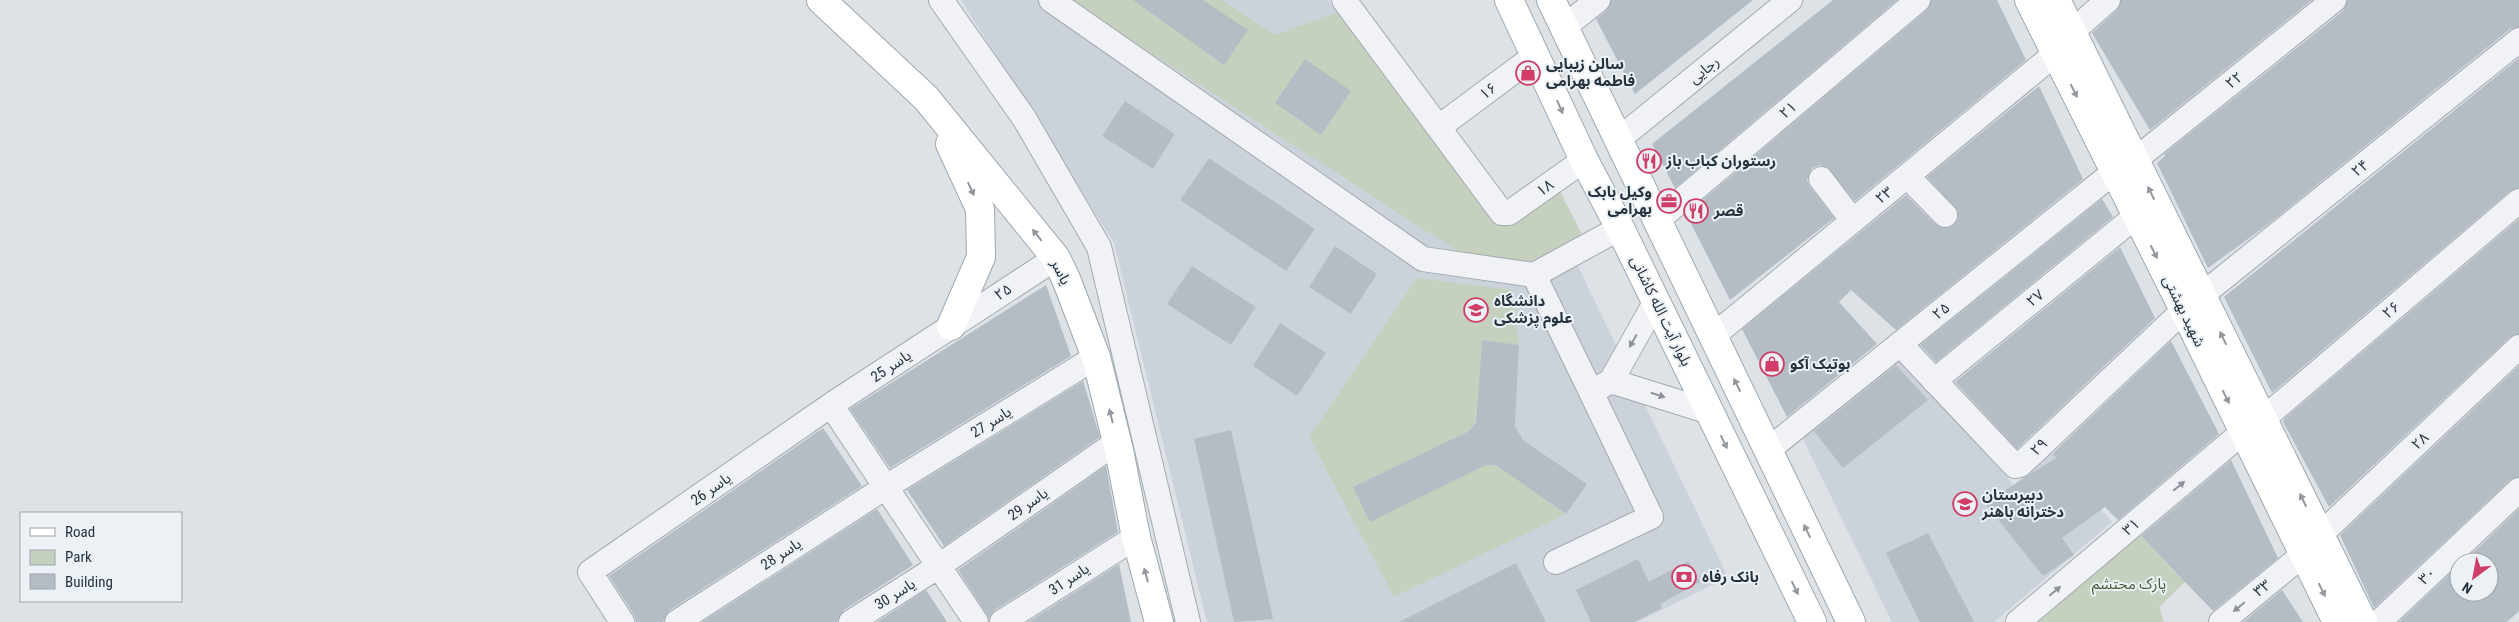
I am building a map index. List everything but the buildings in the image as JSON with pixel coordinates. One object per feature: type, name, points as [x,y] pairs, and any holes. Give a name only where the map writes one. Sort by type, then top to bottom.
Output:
[{"type":"main road","name":"یاسر","points":[[821,0],[926,98],[1056,258],[1096,356],[1117,442],[1136,537],[1159,622]]},
{"type":"main road","name":"بلوار آیت الله کاشانی","points":[[1509,0],[1584,160],[1620,228],[1812,622]]},
{"type":"main road","points":[[1551,0],[1659,219],[1713,336],[1851,622]]},
{"type":"main road","name":"شهید بهشتی","points":[[2029,0],[2055,54],[2124,166],[2312,545],[2363,622]]},
{"type":"main road","name":"شهید بهشتی","points":[[2056,0],[2072,32],[2124,166],[2136,216],[2193,303]]},
{"type":"main road","points":[[926,98],[980,209],[981,257],[951,326]]},
{"type":"main road","name":"شهید بهشتی","points":[[2312,545],[2337,622]]},
{"type":"street","points":[[941,0],[1024,118],[1099,246],[1188,622]]},
{"type":"street","points":[[1051,0],[1423,259],[1534,275],[1620,228]]},
{"type":"street","points":[[1564,27],[1598,0]]},
{"type":"street","name":"رجایی","points":[[1619,139],[1790,0]]},
{"type":"street","name":"۲۱","points":[[1659,219],[1918,0]]},
{"type":"street","points":[[2072,32],[2108,0]]},
{"type":"street","name":"۲۲","points":[[2124,166],[2334,0]]},
{"type":"street","points":[[1350,2],[1439,127]]},
{"type":"street","name":"۲۴","points":[[2193,303],[2519,40]]},
{"type":"street","name":"۲۳","points":[[1713,336],[2055,54]]},
{"type":"street","name":"۱۶","points":[[1439,127],[1536,55]]},
{"type":"street","name":"۱۸","points":[[1439,127],[1505,214],[1584,160]]},
{"type":"street","name":"۲۵","points":[[1768,450],[2124,166]]},
{"type":"street","points":[[1907,176],[1944,215]]},
{"type":"street","points":[[1821,179],[1852,221]]},
{"type":"street","name":"۲۶","points":[[2253,425],[2519,201]]},
{"type":"street","name":"۲۷","points":[[1934,380],[2136,216]]},
{"type":"street","name":"۲۵","points":[[951,326],[1056,258]]},
{"type":"street","points":[[1534,275],[1601,387],[1651,517],[1556,562]]},
{"type":"street","points":[[1601,387],[1656,301]]},
{"type":"street","name":"۲۹","points":[[1900,344],[2011,464],[2020,465],[2193,303]]},
{"type":"street","name":"یاسر 25","points":[[831,405],[951,326]]},
{"type":"street","name":"۲۸","points":[[2312,545],[2519,347]]},
{"type":"street","name":"یاسر 27","points":[[886,486],[1096,356]]},
{"type":"street","points":[[1601,387],[1710,412]]},
{"type":"street","points":[[831,405],[976,622]]},
{"type":"street","name":"یاسر 26","points":[[622,622],[590,572],[831,405]]},
{"type":"street","name":"۳۱","points":[[2018,622],[2253,425]]},
{"type":"street","name":"یاسر 29","points":[[940,566],[1117,442]]},
{"type":"street","name":"یاسر 28","points":[[677,622],[886,486]]},
{"type":"street","name":"۳۰","points":[[2379,622],[2519,490]]},
{"type":"street","name":"یاسر 31","points":[[1002,622],[1136,537]]},
{"type":"street","name":"۳۳","points":[[2221,622],[2312,545]]},
{"type":"street","name":"یاسر 30","points":[[851,622],[940,566]]},
{"type":"shaded area","name":"دانشگاه علوم پزشکی","points":[[961,0],[1328,0],[1504,225],[1544,196],[1728,577],[1638,622],[1546,622],[1516,563],[1399,622],[1207,622],[1114,243]],"holes":[[[1125,102],[1175,134],[1153,169],[1102,136]],[[1209,158],[1250,185],[1222,228],[1180,200]],[[1271,200],[1315,229],[1286,271],[1243,242]],[[1335,246],[1377,274],[1351,314],[1309,287]],[[1192,266],[1256,307],[1231,345],[1168,304]],[[1280,323],[1326,353],[1297,395],[1254,366]],[[1482,340],[1519,345],[1515,426],[1523,440],[1586,484],[1486,465],[1370,521],[1353,487],[1469,431],[1476,423]],[[1687,561],[1699,582],[1681,592],[1669,571]]]},
{"type":"shaded area","name":"دبیرستان دخترانه باهنر","points":[[1898,356],[2014,485],[2051,453],[2112,522],[1994,622],[1892,622],[1801,435]]},
{"type":"green space","points":[[1069,0],[1222,0],[1275,35],[1338,12],[1504,225],[1557,186],[1584,238],[1525,263],[1459,252]]},
{"type":"green space","points":[[1417,278],[1512,290],[1519,345],[1482,340],[1476,423],[1469,431],[1353,487],[1370,521],[1486,465],[1496,465],[1566,514],[1394,597],[1309,437]]},
{"type":"green space","name":"پارک محتشم","points":[[2135,530],[2185,582],[2159,607],[2164,622],[2026,622]]},
{"type":"place","name":"سالن زیبایی فاطمه بهرامی","points":[[1528,73]]},
{"type":"place","name":"رستوران کباب باز","points":[[1649,161]]},
{"type":"place","name":"وکیل بابک بهرامی","points":[[1669,201]]},
{"type":"place","name":"قصر","points":[[1696,211]]},
{"type":"place","name":"دانشگاه علوم پزشکی","points":[[1476,310]]},
{"type":"place","name":"بوتیک آکو","points":[[1772,364]]},
{"type":"place","name":"دبیرستان دخترانه باهنر","points":[[1965,504]]},
{"type":"place","name":"بانک رفاه","points":[[1684,577]]}]
